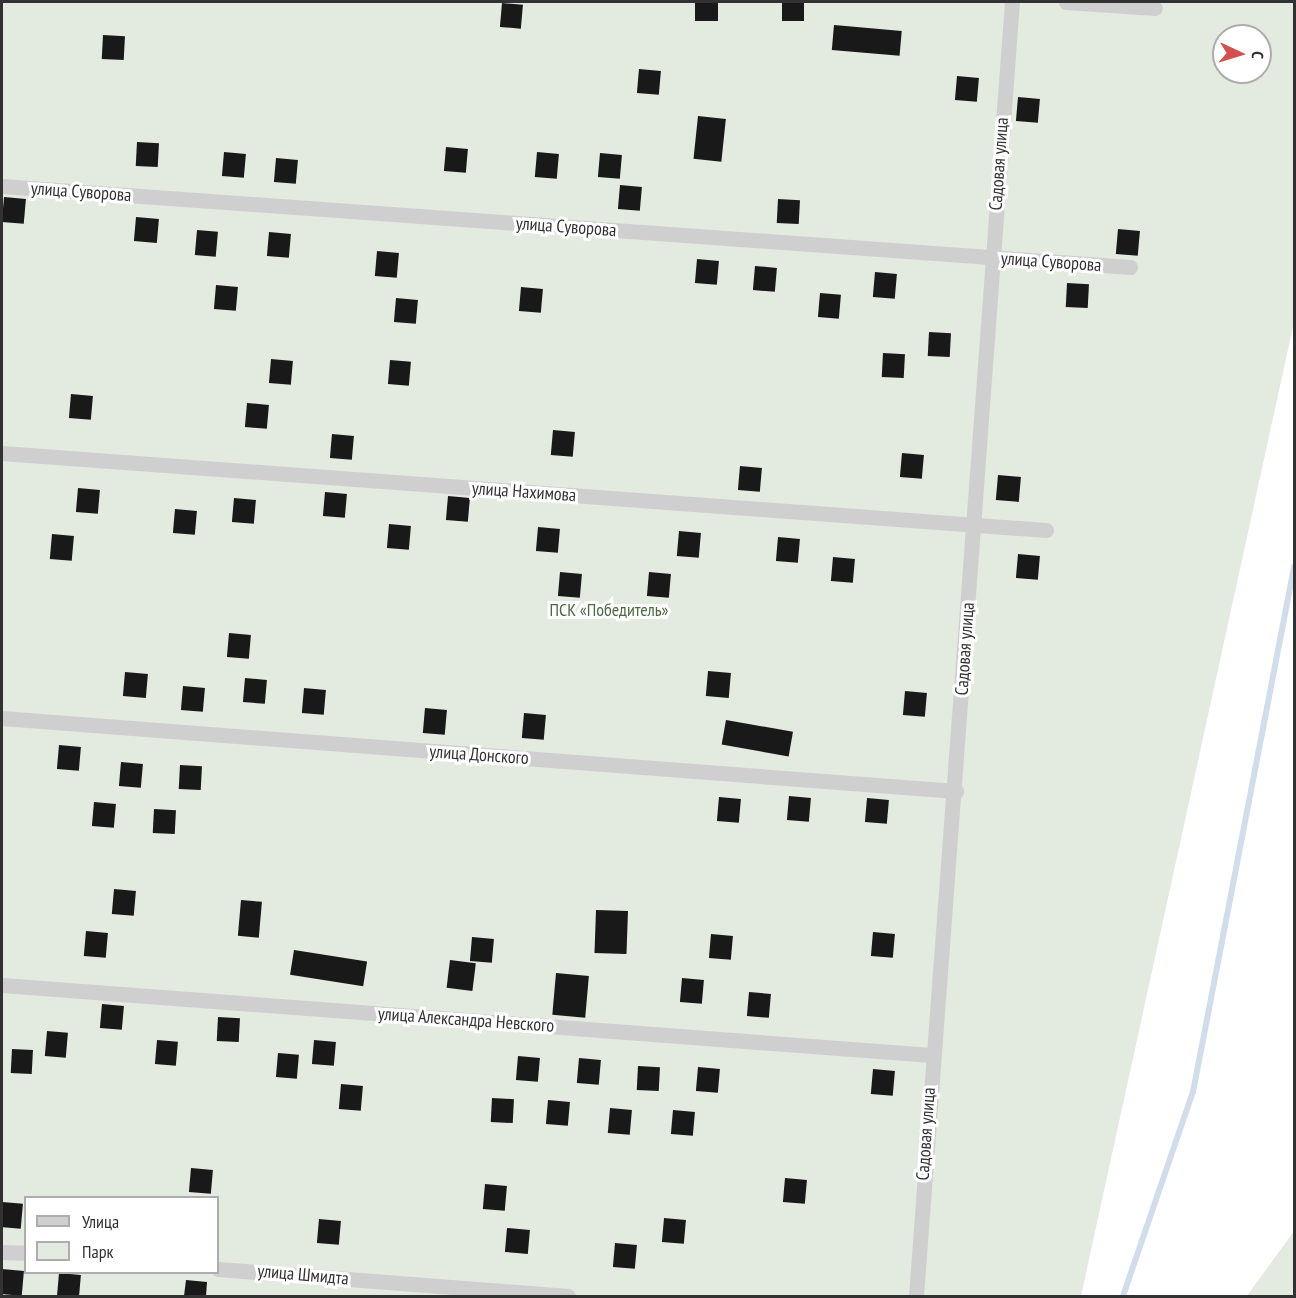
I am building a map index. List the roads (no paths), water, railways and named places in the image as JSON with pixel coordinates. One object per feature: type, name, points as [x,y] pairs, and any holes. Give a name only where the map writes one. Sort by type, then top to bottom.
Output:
[{"type":"street","name":"Садовая улица","points":[[916,1296],[931,1056],[956,791],[992,258],[1012,2]]},
{"type":"street","points":[[1066,2],[1155,8]]},
{"type":"street","name":"улица Суворова","points":[[2,186],[1130,267]]},
{"type":"street","name":"улица Нахимова","points":[[2,453],[1046,530]]},
{"type":"street","name":"улица Донского","points":[[2,718],[956,791]]},
{"type":"street","name":"улица Александра Невского","points":[[2,985],[931,1056]]},
{"type":"street","points":[[2,1252],[24,1253]]},
{"type":"street","name":"улица Шмидта","points":[[219,1269],[568,1296]]},
{"type":"waterway","points":[[1123,1296],[1193,1092],[1294,567]]},
{"type":"park label","name":"ПСК «Победитель»","points":[[609,610]]}]
